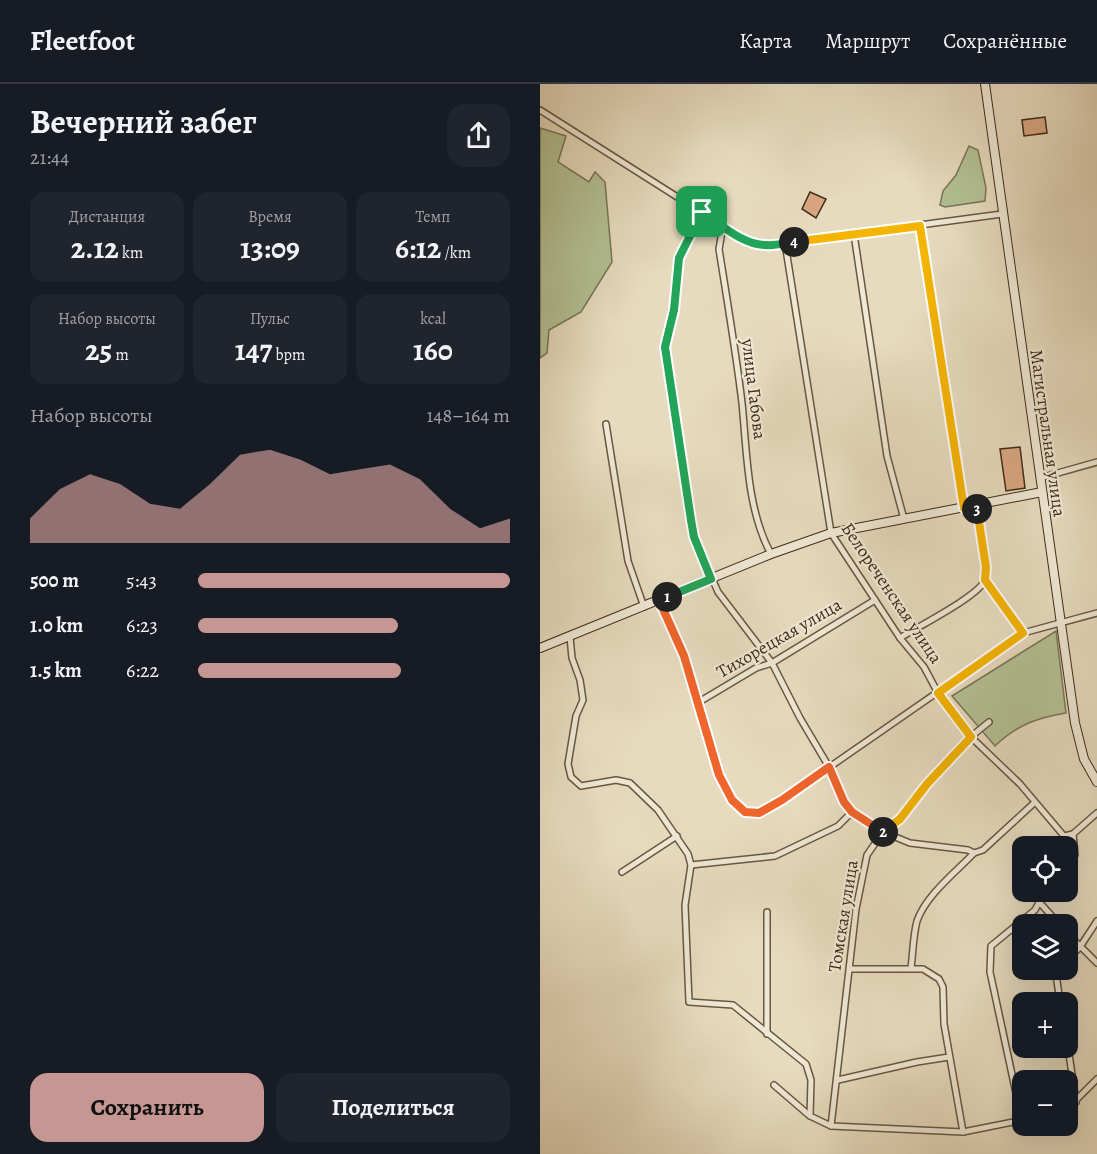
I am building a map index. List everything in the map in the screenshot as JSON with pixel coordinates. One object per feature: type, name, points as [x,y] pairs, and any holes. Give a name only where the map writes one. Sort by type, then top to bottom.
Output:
[{"type":"main road","name":"Магистральная улица","points":[[985,84],[1078,741],[1086,765],[1097,782]]},
{"type":"main road","points":[[540,648],[771,554],[831,533],[1042,492]]},
{"type":"street","points":[[540,110],[723,226],[756,244],[785,243],[1002,214]]},
{"type":"street","points":[[702,212],[679,258],[674,310],[665,347],[694,537],[711,579],[772,663],[800,718],[829,767],[844,802],[852,812],[883,832],[910,843],[968,850],[974,853]]},
{"type":"street","name":"улица Габова","points":[[723,226],[719,249],[750,477],[760,535],[771,554]]},
{"type":"street","points":[[920,226],[964,508]]},
{"type":"street","points":[[854,234],[887,456],[904,519]]},
{"type":"street","name":"Белореченская улица","points":[[785,243],[831,533],[900,638],[924,667],[938,693],[971,737],[1020,784],[1064,836],[1073,834]]},
{"type":"street","points":[[606,424],[628,561],[644,606]]},
{"type":"street","points":[[1040,478],[1097,462]]},
{"type":"street","points":[[900,638],[974,593],[985,580],[986,567],[977,506]]},
{"type":"street","points":[[985,580],[1023,633]]},
{"type":"street","name":"Тихорецкая улица","points":[[659,600],[684,656],[699,702],[756,668],[772,663],[875,600]]},
{"type":"street","points":[[699,702],[712,753],[726,793],[745,812],[752,814],[765,811],[1023,633],[1097,613]]},
{"type":"street","points":[[570,637],[572,658],[580,680],[583,700],[576,716],[568,764],[571,777],[581,786],[616,780],[630,783],[658,810],[677,836],[692,865],[685,905],[687,998],[689,1002],[723,1004],[741,1010],[766,1034],[806,1064],[810,1070],[810,1116]]},
{"type":"street","name":"Томская улица","points":[[831,1126],[863,868],[867,855],[883,832],[900,819],[927,784],[971,737],[989,722]]},
{"type":"street","points":[[911,968],[914,934],[925,906],[974,853],[983,850],[1034,803]]},
{"type":"street","points":[[692,865],[775,856],[837,826],[852,812]]},
{"type":"street","points":[[1073,834],[1097,813]]},
{"type":"street","points":[[622,872],[677,836]]},
{"type":"street","points":[[1012,1074],[990,972],[991,946],[1021,924],[1040,903],[1050,914]]},
{"type":"street","points":[[766,1034],[767,912]]},
{"type":"street","points":[[1097,921],[1080,947],[1097,963]]},
{"type":"street","points":[[850,969],[911,968],[931,972],[939,980],[943,987],[944,1024],[963,1132]]},
{"type":"street","points":[[838,1080],[949,1057]]},
{"type":"street","points":[[1078,1100],[1097,1080]]},
{"type":"street","points":[[774,1085],[810,1116],[831,1126],[963,1132],[1012,1122]]},
{"type":"green space","points":[[540,128],[566,136],[558,162],[589,182],[595,172],[605,182],[612,262],[581,312],[549,330],[547,353],[540,358]]},
{"type":"green space","points":[[969,146],[978,150],[986,188],[985,201],[945,207],[940,205],[943,191],[956,175]]},
{"type":"green space","points":[[1056,631],[1066,713],[1045,717],[1028,724],[1011,733],[995,746],[952,696]]},
{"type":"building","points":[[1045,117],[1047,133],[1024,136],[1022,120]]},
{"type":"building","points":[[810,192],[826,199],[816,218],[802,209]]},
{"type":"building","points":[[1020,447],[1025,488],[1006,491],[1000,449]]},
{"type":"route","points":[[702,212],[742,238],[756,244],[766,245],[920,226],[944,368],[964,508],[977,506],[986,567],[985,580],[1023,633],[938,693],[971,737],[927,784],[900,819],[890,829],[883,832],[852,812],[844,802],[829,767],[765,811],[752,814],[745,812],[732,800],[726,793],[719,775],[684,656],[659,600],[711,579],[694,537],[665,347],[674,310],[679,258],[702,212]]}]
